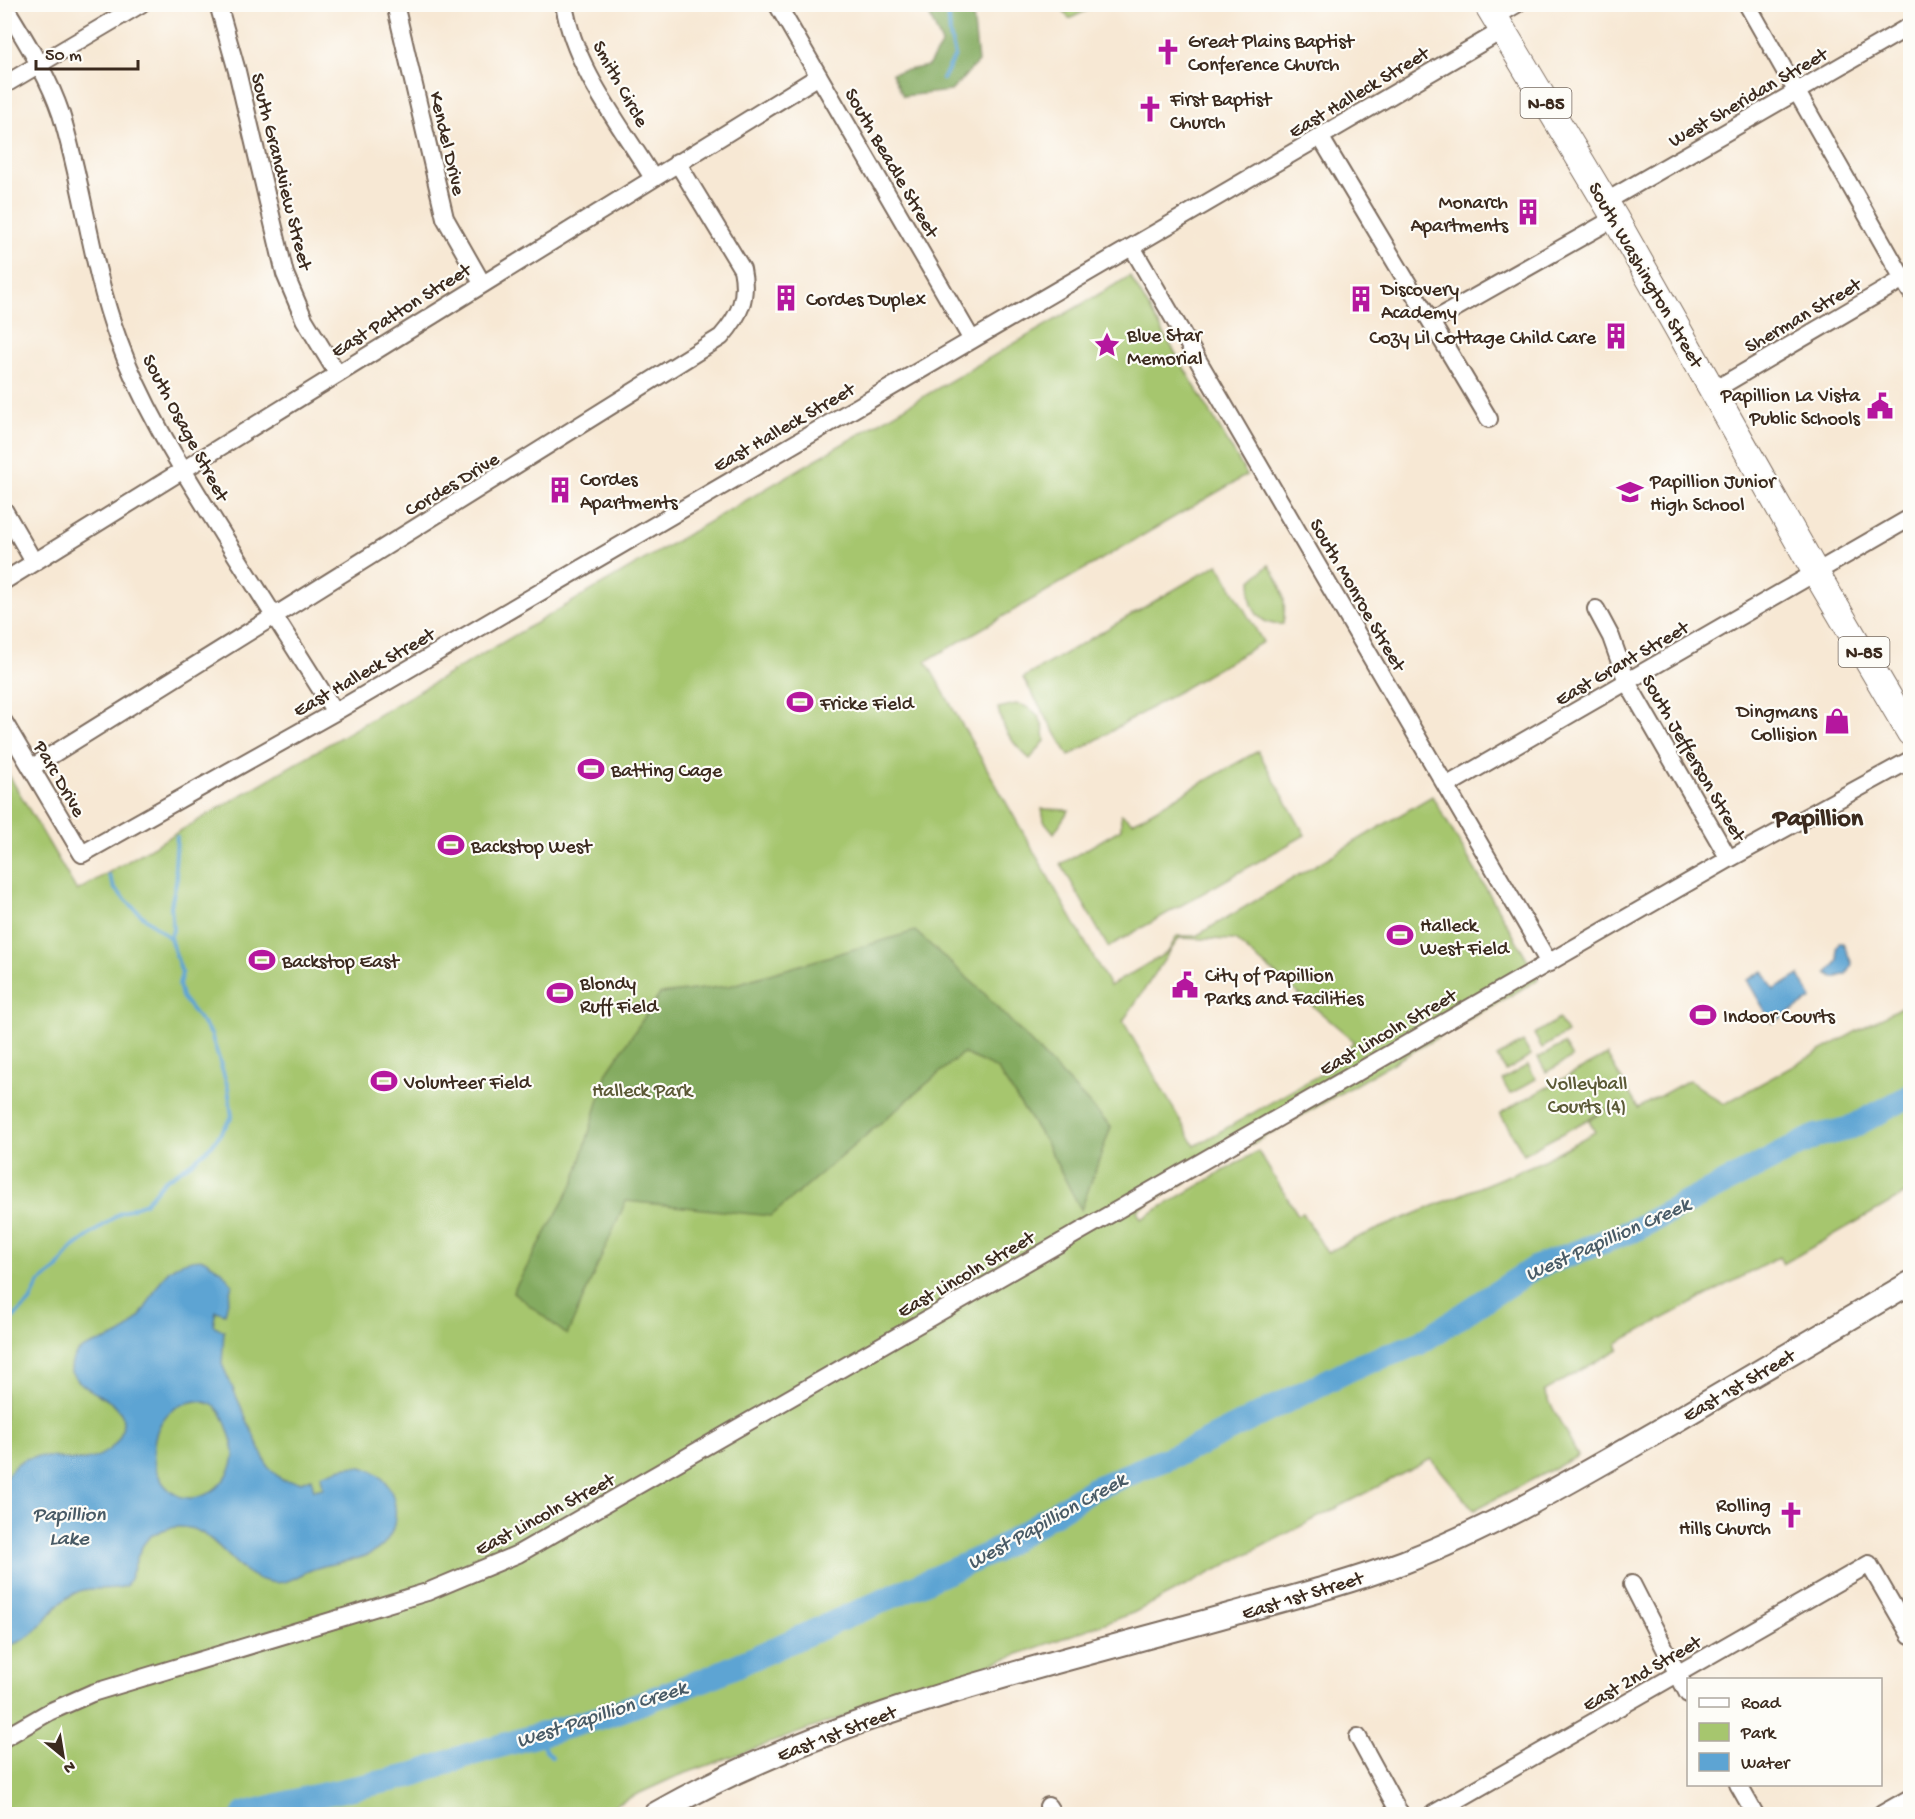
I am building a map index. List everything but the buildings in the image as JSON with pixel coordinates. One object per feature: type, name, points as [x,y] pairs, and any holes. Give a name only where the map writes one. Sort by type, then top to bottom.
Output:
[{"type":"main road","name":"South Washington Street","points":[[1495,17],[1610,210],[1816,573],[1911,734]]},
{"type":"main road","name":"East 1st Street","points":[[655,1815],[744,1768],[873,1717],[963,1689],[1328,1587],[1403,1562],[1471,1534],[1607,1460],[1911,1283]]},
{"type":"street","points":[[4,85],[141,4]]},
{"type":"street","name":"South Grandview Street","points":[[218,4],[237,71],[272,227],[285,273],[304,319],[337,373]]},
{"type":"street","name":"Kendel Drive","points":[[395,4],[430,163],[445,218],[482,283]]},
{"type":"street","name":"Smith Circle","points":[[564,4],[567,22],[583,64],[653,178]]},
{"type":"street","name":"South Beadle Street","points":[[777,4],[972,340]]},
{"type":"street","name":"East Halleck Street","points":[[81,854],[335,712],[1321,138],[1517,4]]},
{"type":"street","points":[[1747,4],[1908,281]]},
{"type":"street","name":"South Osage Street","points":[[4,5],[39,65],[60,113],[83,200],[102,287],[117,338],[140,392],[182,470],[335,712]]},
{"type":"street","name":"West Sheridan Street","points":[[1431,322],[1797,91],[1911,26]]},
{"type":"street","name":"East Patton Street","points":[[4,581],[819,75]]},
{"type":"street","points":[[1321,138],[1490,419]]},
{"type":"street","name":"Cordes Drive","points":[[31,768],[721,337],[736,320],[744,302],[745,285],[742,269],[677,162]]},
{"type":"street","name":"South Monroe Street","points":[[1132,247],[1549,963]]},
{"type":"street","name":"Sherman Street","points":[[1714,390],[1908,281]]},
{"type":"street","points":[[4,510],[34,562]]},
{"type":"street","name":"East Grant Street","points":[[1446,786],[1911,518]]},
{"type":"street","name":"South Jefferson Street","points":[[1596,609],[1611,637],[1627,682],[1729,859]]},
{"type":"street","name":"Parc Drive","points":[[4,723],[81,854]]},
{"type":"street","name":"East Lincoln Street","points":[[4,1738],[49,1712],[92,1693],[427,1592],[518,1554],[1729,859],[1911,760]]},
{"type":"street","name":"East 2nd Street","points":[[1433,1815],[1869,1564],[1911,1635]]},
{"type":"street","points":[[1632,1584],[1687,1691]]},
{"type":"street","points":[[1358,1737],[1400,1815]]},
{"type":"street","points":[[1739,1786],[1755,1815]]},
{"type":"street","points":[[1882,1815],[1911,1798]]},
{"type":"green space","points":[[925,5],[972,5],[978,62],[951,91],[903,96],[892,73],[928,66],[942,44]]},
{"type":"green space","points":[[1060,5],[1098,5],[1069,19]]},
{"type":"green space","name":"Halleck Park","points":[[1130,276],[1247,475],[926,661],[1110,986],[1168,952],[1177,936],[1196,936],[1432,796],[1539,979],[1137,1210],[1141,1219],[1258,1151],[1298,1215],[1303,1213],[1327,1253],[1354,1239],[1540,1162],[1595,1132],[1589,1120],[1620,1102],[1524,1154],[1500,1113],[1607,1055],[1638,1108],[1689,1080],[1724,1104],[1910,1002],[1910,1191],[1783,1264],[1779,1257],[1617,1343],[1619,1349],[1544,1391],[1578,1456],[1474,1510],[1431,1459],[1133,1613],[675,1777],[618,1803],[600,1814],[5,1814],[4,767],[77,891]],"holes":[[[1179,938],[1235,940],[1354,1041],[1330,1069],[1195,1146],[1123,1021]]]},
{"type":"green space","points":[[1218,564],[1263,642],[1069,756],[1023,678]]},
{"type":"green space","points":[[1269,565],[1283,593],[1283,624],[1266,622],[1252,605],[1252,580]]},
{"type":"green space","points":[[1016,704],[1034,712],[1043,727],[1045,741],[1030,759],[1009,736],[1000,716],[998,708]]},
{"type":"green space","points":[[1258,751],[1305,835],[1108,947],[1061,864],[1121,829],[1121,814],[1133,822]]},
{"type":"green space","points":[[1042,809],[1069,810],[1054,833],[1044,821]]},
{"type":"green space","points":[[915,931],[982,991],[1111,1127],[1081,1210],[1046,1143],[997,1069],[963,1053],[771,1216],[626,1201],[567,1335],[513,1292],[575,1180],[607,1072],[660,994],[729,986]]},
{"type":"green space","points":[[1559,1019],[1567,1033],[1542,1048],[1534,1034]]},
{"type":"green space","points":[[1523,1042],[1531,1056],[1506,1071],[1497,1057]]},
{"type":"green space","points":[[1564,1044],[1572,1058],[1546,1072],[1538,1058]]},
{"type":"green space","points":[[1528,1065],[1536,1079],[1510,1094],[1502,1080]]},
{"type":"water","points":[[1839,943],[1843,943],[1852,964],[1847,974],[1835,978],[1827,973],[1838,961]]},
{"type":"water","points":[[1763,971],[1774,990],[1799,975],[1812,999],[1772,1023],[1747,980]]},
{"type":"water","name":"Papillion Lake","points":[[203,1259],[222,1271],[232,1284],[225,1314],[216,1311],[213,1325],[224,1331],[222,1364],[268,1467],[282,1480],[301,1482],[311,1478],[314,1490],[323,1488],[321,1475],[335,1470],[361,1467],[375,1472],[392,1494],[395,1521],[390,1534],[382,1546],[364,1557],[324,1566],[288,1581],[275,1583],[253,1576],[241,1568],[210,1538],[198,1531],[185,1527],[170,1528],[151,1536],[142,1546],[126,1586],[87,1589],[75,1593],[65,1599],[28,1637],[5,1646],[5,1478],[15,1466],[25,1459],[51,1457],[70,1460],[90,1459],[114,1445],[120,1437],[122,1415],[111,1403],[77,1380],[71,1372],[74,1357],[88,1346],[126,1330],[138,1319],[161,1280],[171,1269],[184,1262]],"holes":[[[196,1401],[213,1405],[222,1415],[231,1437],[234,1454],[228,1474],[221,1483],[203,1496],[193,1498],[182,1497],[172,1492],[164,1484],[158,1474],[154,1452],[155,1440],[163,1419],[177,1407]]]},
{"type":"waterway","points":[[943,79],[955,56],[950,35],[948,4]]},
{"type":"waterway","points":[[170,938],[173,930],[171,906],[177,877],[175,867],[177,837]]},
{"type":"waterway","points":[[4,1326],[30,1302],[39,1283],[57,1269],[71,1249],[120,1213],[145,1203],[164,1181],[212,1145],[232,1117],[228,1088],[211,1034],[182,997],[179,984],[182,973],[170,938],[139,913],[115,889],[109,875]]},
{"type":"waterway","name":"West Papillion Creek","points":[[244,1814],[410,1776],[465,1756],[609,1715],[706,1679],[993,1552],[1093,1489],[1195,1447],[1355,1367],[1418,1344],[1534,1268],[1632,1231],[1816,1136],[1848,1129],[1910,1096]]},
{"type":"waterway","points":[[535,1737],[552,1757]]},
{"type":"place","name":"Great Plains Baptist Conference Church","points":[[1168,52]]},
{"type":"place","name":"First Baptist Church","points":[[1150,109]]},
{"type":"place","name":"Monarch Apartments","points":[[1528,212]]},
{"type":"place","name":"Cordes Duplex","points":[[786,298]]},
{"type":"place","name":"Discovery Academy","points":[[1361,299]]},
{"type":"place","name":"Cozy Lil Cottage Child Care","points":[[1616,336]]},
{"type":"place","name":"Blue Star Memorial","points":[[1107,345]]},
{"type":"place","name":"Papillion La Vista Public Schools","points":[[1880,406]]},
{"type":"place","name":"Cordes Apartments","points":[[560,490]]},
{"type":"place","name":"Papillion Junior High School","points":[[1630,492]]},
{"type":"place","name":"Fricke Field","points":[[800,702]]},
{"type":"place","name":"Dingmans Collision","points":[[1837,721]]},
{"type":"place","name":"Batting Cage","points":[[591,769]]},
{"type":"place","name":"Backstop West","points":[[451,845]]},
{"type":"place","name":"Halleck West Field","points":[[1400,935]]},
{"type":"place","name":"Backstop East","points":[[262,960]]},
{"type":"place","name":"City of Papillion Parks and Facilities","points":[[1185,985]]},
{"type":"place","name":"Blondy Ruff Field","points":[[560,993]]},
{"type":"place","name":"Indoor Courts","points":[[1703,1015]]},
{"type":"place","name":"Volunteer Field","points":[[384,1081]]},
{"type":"place","name":"Rolling Hills Church","points":[[1791,1515]]},
{"type":"district","name":"Papillion","points":[[1818,816]]},
{"type":"park label","name":"Volleyball Courts (4)","points":[[1587,1094]]}]
